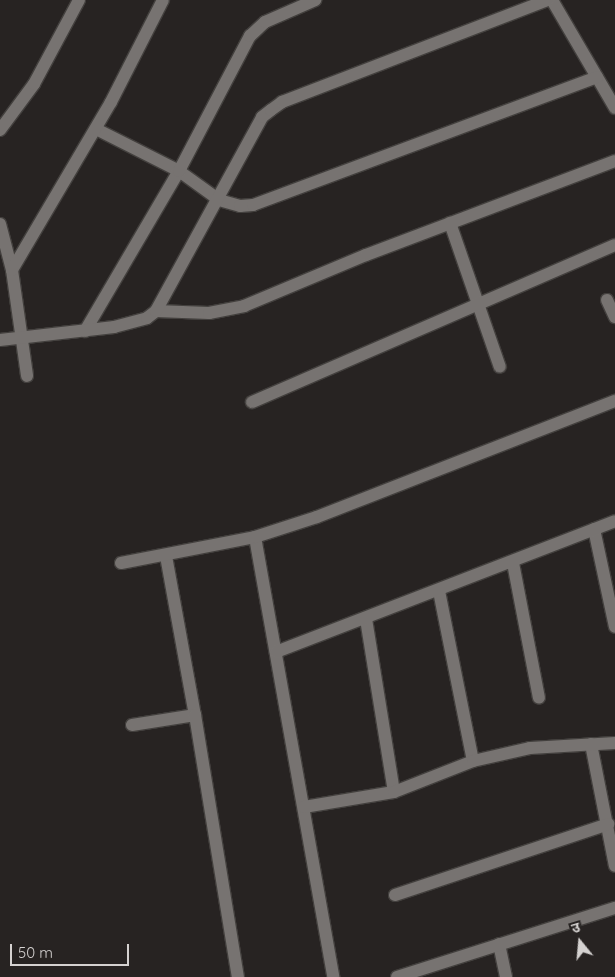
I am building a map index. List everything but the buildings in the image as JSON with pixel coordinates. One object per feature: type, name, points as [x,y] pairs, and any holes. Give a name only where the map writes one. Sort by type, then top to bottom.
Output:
[{"type":"street","points":[[0,130],[34,84],[79,0]]},
{"type":"street","points":[[12,270],[96,129],[163,0]]},
{"type":"street","points":[[85,331],[179,171],[250,36],[266,22],[315,0]]},
{"type":"street","points":[[0,340],[132,325],[156,311],[219,200],[262,117],[282,102],[548,0]]},
{"type":"street","points":[[552,0],[615,108]]},
{"type":"street","points":[[96,129],[179,171],[219,200],[240,206],[265,202],[597,77]]},
{"type":"street","points":[[156,311],[209,313],[244,306],[450,223],[615,161]]},
{"type":"street","points":[[450,223],[500,367]]},
{"type":"street","points":[[0,224],[12,270],[20,338],[27,376]]},
{"type":"street","points":[[252,402],[615,245]]},
{"type":"street","points":[[607,300],[615,317]]},
{"type":"street","points":[[121,563],[166,556],[256,537],[317,517],[615,402]]},
{"type":"street","points":[[276,652],[440,591],[615,521]]},
{"type":"street","points":[[594,529],[615,627]]},
{"type":"street","points":[[256,537],[333,977]]},
{"type":"street","points":[[166,556],[195,715],[238,977]]},
{"type":"street","points":[[513,562],[539,698]]},
{"type":"street","points":[[440,591],[473,761]]},
{"type":"street","points":[[366,619],[394,792]]},
{"type":"street","points":[[132,725],[195,715]]},
{"type":"street","points":[[304,807],[394,792],[473,761],[530,748],[615,742]]},
{"type":"street","points":[[591,744],[615,866]]},
{"type":"street","points":[[395,895],[608,824]]},
{"type":"street","points":[[397,977],[615,908]]},
{"type":"street","points":[[499,944],[506,977]]}]
